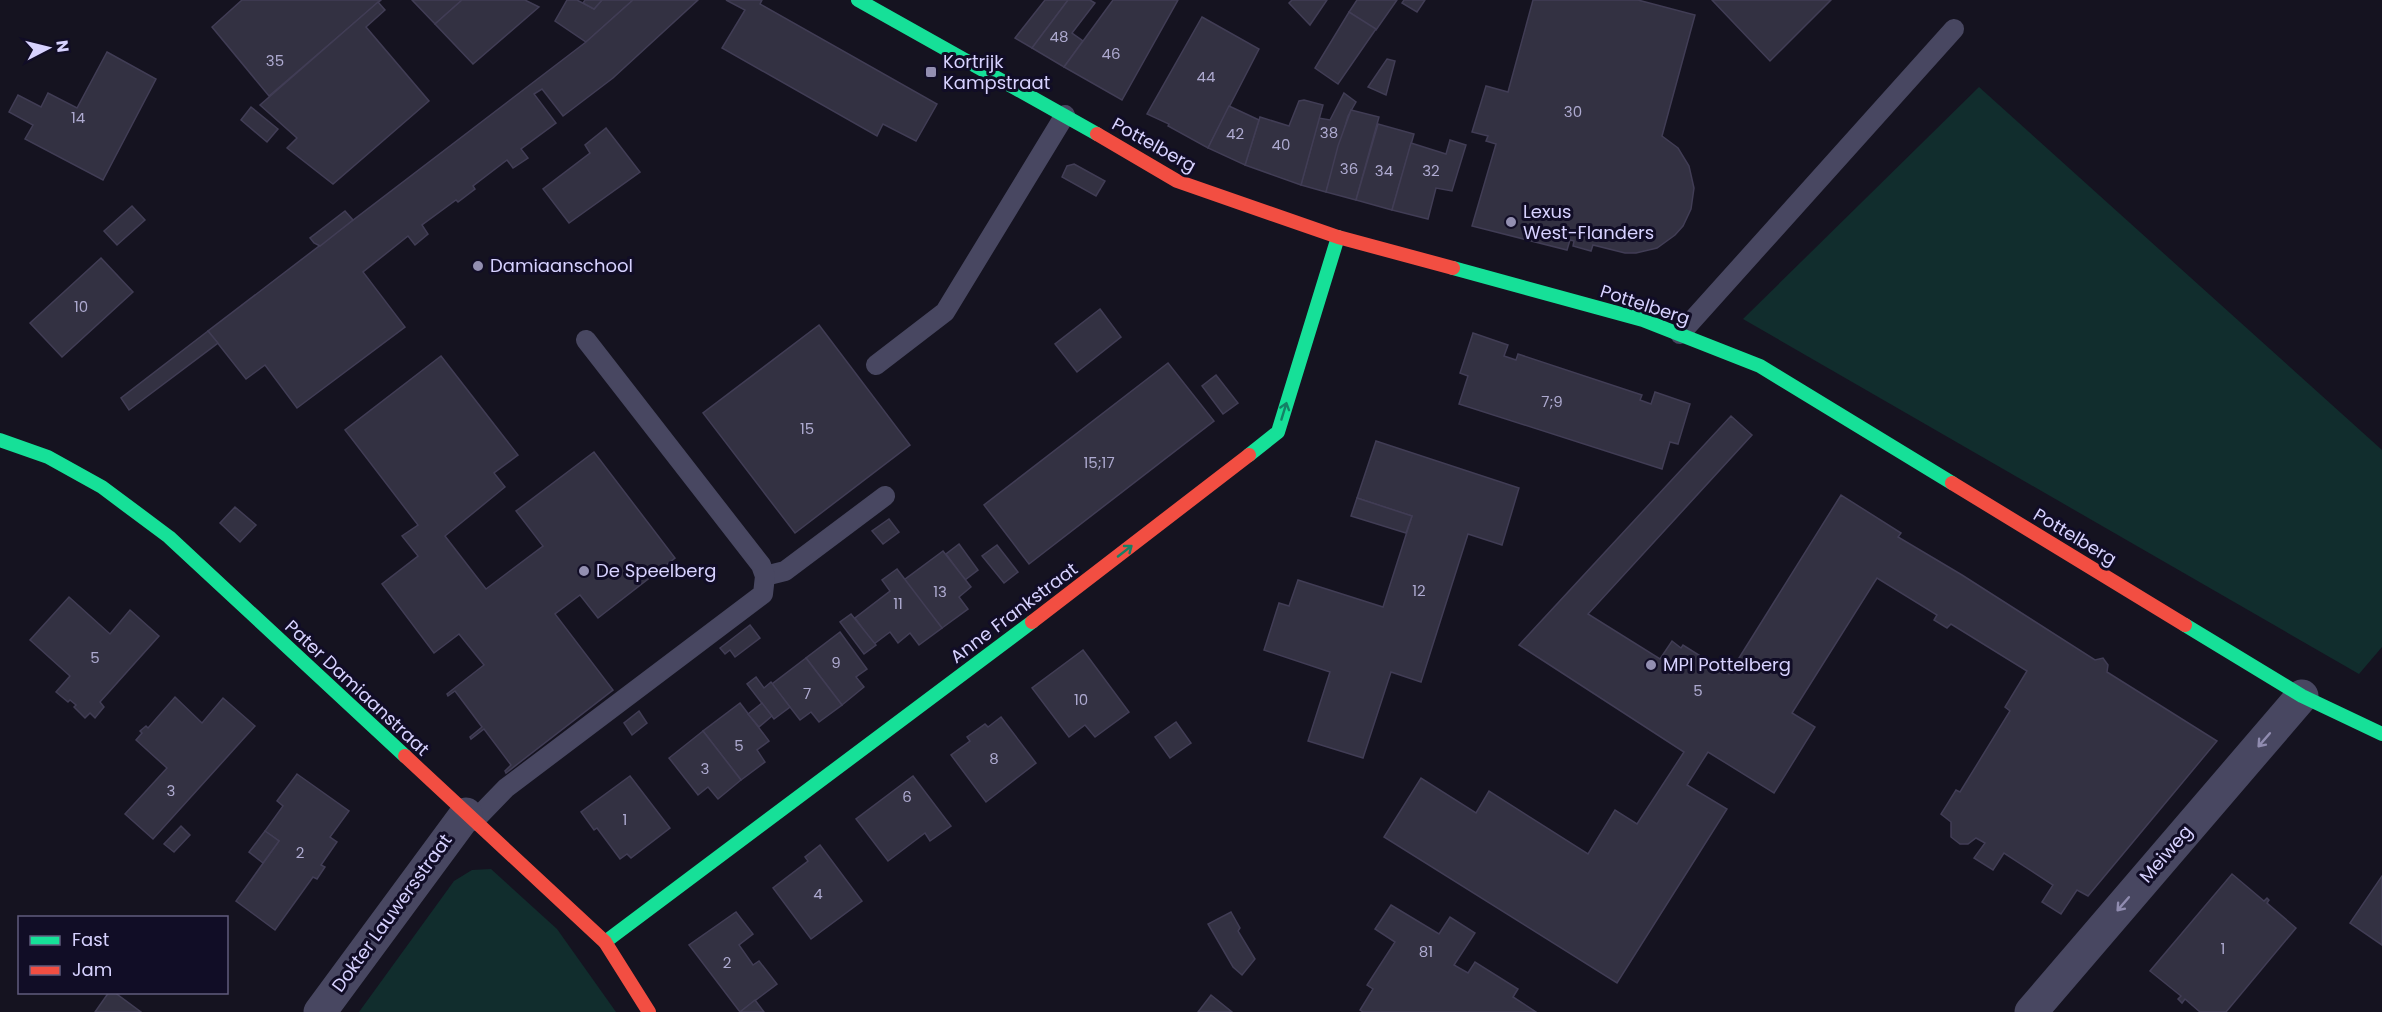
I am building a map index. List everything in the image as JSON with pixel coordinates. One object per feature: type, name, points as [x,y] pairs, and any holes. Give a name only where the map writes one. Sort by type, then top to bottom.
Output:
[{"type":"street","name":"Pottelberg","points":[[858,0],[1065,115],[1177,181],[1338,237],[1643,320],[1760,366],[2302,696],[2382,734]]},
{"type":"street","name":"Anne Frankstraat","points":[[605,942],[1079,588],[1278,432],[1338,237]]},
{"type":"street","name":"Pater Damiaanstraat","points":[[0,440],[48,457],[102,487],[169,537],[605,942],[649,1012]]},
{"type":"street","name":"Meiweg","points":[[2031,1012],[2302,696]]},
{"type":"street","name":"Dokter Lauwersstraat","points":[[320,1012],[470,818]]},
{"type":"lane","points":[[1680,334],[1954,29]]},
{"type":"lane","points":[[876,365],[945,312],[1065,115]]},
{"type":"lane","points":[[470,818],[506,788],[763,594],[765,576],[760,565],[586,340]]},
{"type":"lane","points":[[765,576],[785,571],[885,496]]},
{"type":"green space","points":[[1979,87],[2382,450],[2382,647],[2359,674],[1743,319]]},
{"type":"green space","points":[[491,869],[557,929],[616,1012],[359,1012],[454,881],[472,870]]},
{"type":"building","points":[[242,0],[381,0],[269,96],[212,27]]},
{"type":"building","points":[[412,0],[462,0],[435,24]]},
{"type":"building","points":[[462,0],[525,0],[539,7],[473,64],[435,24]]},
{"type":"building","points":[[567,0],[577,0],[594,9],[602,0],[633,0],[586,42],[555,21]]},
{"type":"building","points":[[585,0],[602,0],[594,9],[583,3]]},
{"type":"building","points":[[633,0],[698,0],[613,78],[563,116],[542,89],[534,94],[556,123],[521,149],[528,158],[513,168],[507,160],[473,186],[475,189],[458,202],[456,200],[422,225],[428,234],[415,245],[408,236],[363,272],[405,327],[297,408],[265,365],[246,379],[208,331],[586,42]]},
{"type":"building","points":[[726,0],[762,0],[760,4],[937,104],[916,141],[883,124],[877,136],[722,48],[745,10]]},
{"type":"building","points":[[1045,0],[1068,0],[1032,48],[1015,38]]},
{"type":"building","points":[[1068,0],[1090,0],[1095,3],[1072,33],[1083,41],[1064,67],[1032,48]]},
{"type":"building","points":[[1113,0],[1178,0],[1122,100],[1064,67]]},
{"type":"building","points":[[1292,0],[1327,0],[1310,25],[1289,3]]},
{"type":"building","points":[[1357,0],[1397,0],[1376,30],[1349,12]]},
{"type":"building","points":[[1404,0],[1425,0],[1417,12],[1402,3]]},
{"type":"building","points":[[1533,0],[1638,0],[1695,15],[1662,136],[1678,148],[1689,166],[1694,188],[1691,209],[1683,226],[1657,248],[1625,253],[1593,245],[1591,251],[1573,246],[1574,241],[1570,240],[1567,250],[1472,226],[1496,144],[1486,141],[1488,136],[1472,132],[1486,86],[1508,92]]},
{"type":"building","points":[[1712,0],[1831,0],[1770,61]]},
{"type":"building","points":[[378,2],[385,10],[366,27],[429,101],[333,184],[287,148],[297,138],[260,105]]},
{"type":"building","points":[[1349,12],[1376,29],[1338,84],[1315,68]]},
{"type":"building","points":[[1202,17],[1259,49],[1208,148],[1168,126],[1169,124],[1147,114]]},
{"type":"building","points":[[107,52],[156,79],[103,180],[25,139],[33,125],[9,112],[18,95],[41,107],[48,93],[77,108]]},
{"type":"building","points":[[1387,59],[1395,61],[1386,95],[1368,87]]},
{"type":"building","points":[[1344,93],[1356,102],[1348,116],[1326,192],[1301,185],[1319,118],[1330,120]]},
{"type":"building","points":[[1304,100],[1323,105],[1301,185],[1245,165],[1260,117],[1289,126],[1299,101]]},
{"type":"building","points":[[1229,106],[1259,120],[1245,165],[1208,148]]},
{"type":"building","points":[[251,107],[278,129],[267,142],[241,120]]},
{"type":"building","points":[[1351,110],[1379,117],[1356,200],[1326,192],[1338,146]]},
{"type":"building","points":[[1378,124],[1414,134],[1392,210],[1356,200]]},
{"type":"building","points":[[606,128],[640,172],[569,223],[543,189],[590,153],[585,145]]},
{"type":"building","points":[[1450,140],[1466,145],[1452,191],[1436,188],[1428,219],[1392,210],[1411,143],[1446,154]]},
{"type":"building","points":[[1074,164],[1105,181],[1096,196],[1062,177],[1067,166]]},
{"type":"building","points":[[132,206],[145,220],[117,245],[104,231]]},
{"type":"building","points":[[345,211],[353,220],[320,246],[314,243],[310,238]]},
{"type":"building","points":[[101,258],[133,292],[62,357],[30,323]]},
{"type":"building","points":[[1100,309],[1121,337],[1077,372],[1055,344]]},
{"type":"building","points":[[819,325],[910,445],[795,533],[703,413]]},
{"type":"building","points":[[208,331],[218,343],[129,410],[121,398]]},
{"type":"building","points":[[1473,333],[1508,345],[1504,356],[1516,360],[1518,354],[1642,395],[1640,400],[1651,404],[1655,392],[1690,404],[1678,444],[1670,442],[1662,469],[1459,404],[1468,376],[1460,373]]},
{"type":"building","name":"De Speelberg","points":[[441,356],[518,455],[494,473],[505,487],[445,536],[486,589],[543,546],[516,511],[594,452],[675,558],[598,618],[580,595],[555,614],[613,690],[506,773],[505,771],[511,765],[484,729],[471,739],[470,737],[482,727],[455,691],[448,696],[447,694],[484,665],[459,634],[434,653],[382,584],[418,556],[402,536],[418,525],[345,430]]},
{"type":"building","points":[[1168,363],[1214,421],[1029,564],[984,505]]},
{"type":"building","points":[[1216,375],[1238,403],[1223,414],[1202,386]]},
{"type":"building","points":[[1731,416],[1752,435],[1588,614],[1660,659],[1672,641],[1681,648],[1683,645],[1729,674],[1841,495],[1901,533],[1898,537],[2095,660],[2103,658],[2108,665],[2107,672],[2217,741],[2088,896],[2077,890],[2061,914],[2042,902],[2053,885],[2004,853],[1993,870],[1974,858],[1985,843],[1976,838],[1968,844],[1960,844],[1951,837],[1951,822],[1941,814],[1956,790],[1960,792],[2010,711],[2005,707],[2027,671],[1951,624],[1947,628],[1934,620],[1937,615],[1877,578],[1792,713],[1815,727],[1774,793],[1708,752],[1687,785],[1727,809],[1617,983],[1384,837],[1421,778],[1476,813],[1489,791],[1588,854],[1615,810],[1637,824],[1684,752],[1519,645]]},
{"type":"building","points":[[1376,441],[1519,488],[1502,545],[1468,534],[1421,682],[1391,672],[1363,758],[1308,741],[1330,672],[1264,650],[1279,603],[1289,606],[1298,580],[1383,607],[1412,516],[1357,498]]},
{"type":"building","points":[[1357,498],[1412,516],[1406,533],[1351,516]]},
{"type":"building","points":[[235,507],[256,525],[240,542],[220,523]]},
{"type":"building","points":[[889,519],[899,532],[883,544],[872,531]]},
{"type":"building","points":[[959,544],[978,570],[965,580],[946,554]]},
{"type":"building","points":[[997,545],[1018,572],[1004,583],[982,556]]},
{"type":"building","points":[[943,551],[971,587],[959,597],[968,609],[942,628],[904,580]]},
{"type":"building","points":[[897,569],[942,628],[919,645],[910,633],[898,643],[890,632],[874,644],[855,618],[890,591],[882,580]]},
{"type":"building","points":[[69,597],[110,634],[130,610],[159,636],[100,702],[104,707],[95,718],[90,713],[85,718],[74,707],[76,705],[70,700],[68,702],[56,692],[70,676],[30,640]]},
{"type":"building","points":[[851,614],[876,645],[864,654],[840,622]]},
{"type":"building","points":[[750,625],[760,638],[735,657],[730,650],[725,654],[720,648]]},
{"type":"building","points":[[840,632],[867,669],[856,677],[864,687],[842,705],[806,658]]},
{"type":"building","points":[[1083,650],[1129,712],[1095,737],[1085,725],[1069,737],[1032,688]]},
{"type":"building","points":[[806,658],[842,705],[819,722],[811,712],[800,720],[772,684]]},
{"type":"building","points":[[756,677],[764,688],[771,682],[790,707],[774,719],[747,684]]},
{"type":"building","points":[[175,697],[202,723],[223,698],[255,726],[153,839],[125,814],[167,768],[136,740],[142,733],[140,731],[146,726],[148,728]]},
{"type":"building","points":[[740,703],[769,741],[757,750],[765,762],[741,780],[703,731]]},
{"type":"building","points":[[762,703],[772,716],[759,727],[748,714]]},
{"type":"building","points":[[639,711],[647,723],[632,735],[624,723]]},
{"type":"building","points":[[1001,717],[1036,763],[986,802],[951,755],[970,741],[967,737],[985,724],[988,727]]},
{"type":"building","points":[[1176,722],[1191,743],[1170,758],[1155,737]]},
{"type":"building","points":[[703,731],[741,780],[718,799],[708,787],[698,795],[669,758]]},
{"type":"building","points":[[297,774],[349,811],[330,837],[337,842],[321,865],[325,867],[317,879],[313,877],[275,930],[236,901],[279,841],[265,831],[283,806],[277,801]]},
{"type":"building","points":[[630,776],[670,828],[631,858],[627,854],[620,859],[597,828],[594,830],[581,812]]},
{"type":"building","points":[[913,776],[951,826],[930,841],[925,833],[888,861],[856,819]]},
{"type":"building","points":[[181,826],[190,835],[174,852],[164,844]]},
{"type":"building","points":[[265,831],[279,841],[263,863],[249,852]]},
{"type":"building","points":[[820,845],[862,901],[811,939],[773,888],[808,861],[805,857]]},
{"type":"building","points":[[2232,874],[2264,901],[2267,898],[2269,900],[2267,903],[2296,928],[2226,1012],[2200,1012],[2185,999],[2182,1003],[2178,999],[2181,996],[2150,971]]},
{"type":"building","points":[[2382,876],[2382,945],[2350,923]]},
{"type":"building","points":[[1391,905],[1439,934],[1450,917],[1475,933],[1454,965],[1468,973],[1475,962],[1518,989],[1513,997],[1536,1012],[1363,1012],[1360,1010],[1373,989],[1367,985],[1395,942],[1375,929]]},
{"type":"building","points":[[736,912],[753,934],[739,945],[753,965],[759,961],[777,984],[740,1012],[689,945]]},
{"type":"building","points":[[1231,912],[1240,928],[1238,931],[1255,959],[1242,975],[1233,967],[1208,924]]},
{"type":"building","points":[[108,994],[117,994],[141,1012],[95,1012]]},
{"type":"building","points":[[1211,995],[1232,1012],[1198,1012]]},
{"type":"building","points":[[755,1000],[764,1012],[740,1012]]},
{"type":"traffic: fast","points":[[858,0],[1097,134]]},
{"type":"traffic: fast","points":[[1249,455],[1278,432],[1338,237]]},
{"type":"traffic: fast","points":[[1453,268],[1643,320],[1760,366],[1952,483]]},
{"type":"traffic: fast","points":[[0,440],[48,457],[102,487],[169,537],[405,756]]},
{"type":"traffic: fast","points":[[605,942],[1032,622]]},
{"type":"traffic: fast","points":[[2185,625],[2302,696],[2382,734]]},
{"type":"traffic: jam","points":[[1097,134],[1177,181],[1338,237],[1453,268]]},
{"type":"traffic: jam","points":[[1032,622],[1249,455]]},
{"type":"traffic: jam","points":[[1952,483],[2185,625]]},
{"type":"traffic: jam","points":[[405,756],[605,942],[649,1012]]},
{"type":"place","name":"Kortrijk Kampstraat","points":[[931,72]]},
{"type":"place","name":"Lexus West-Flanders","points":[[1511,222]]},
{"type":"place","name":"Damiaanschool","points":[[478,266]]},
{"type":"place","name":"De Speelberg","points":[[584,571]]},
{"type":"place","name":"MPI Pottelberg","points":[[1651,665]]}]
